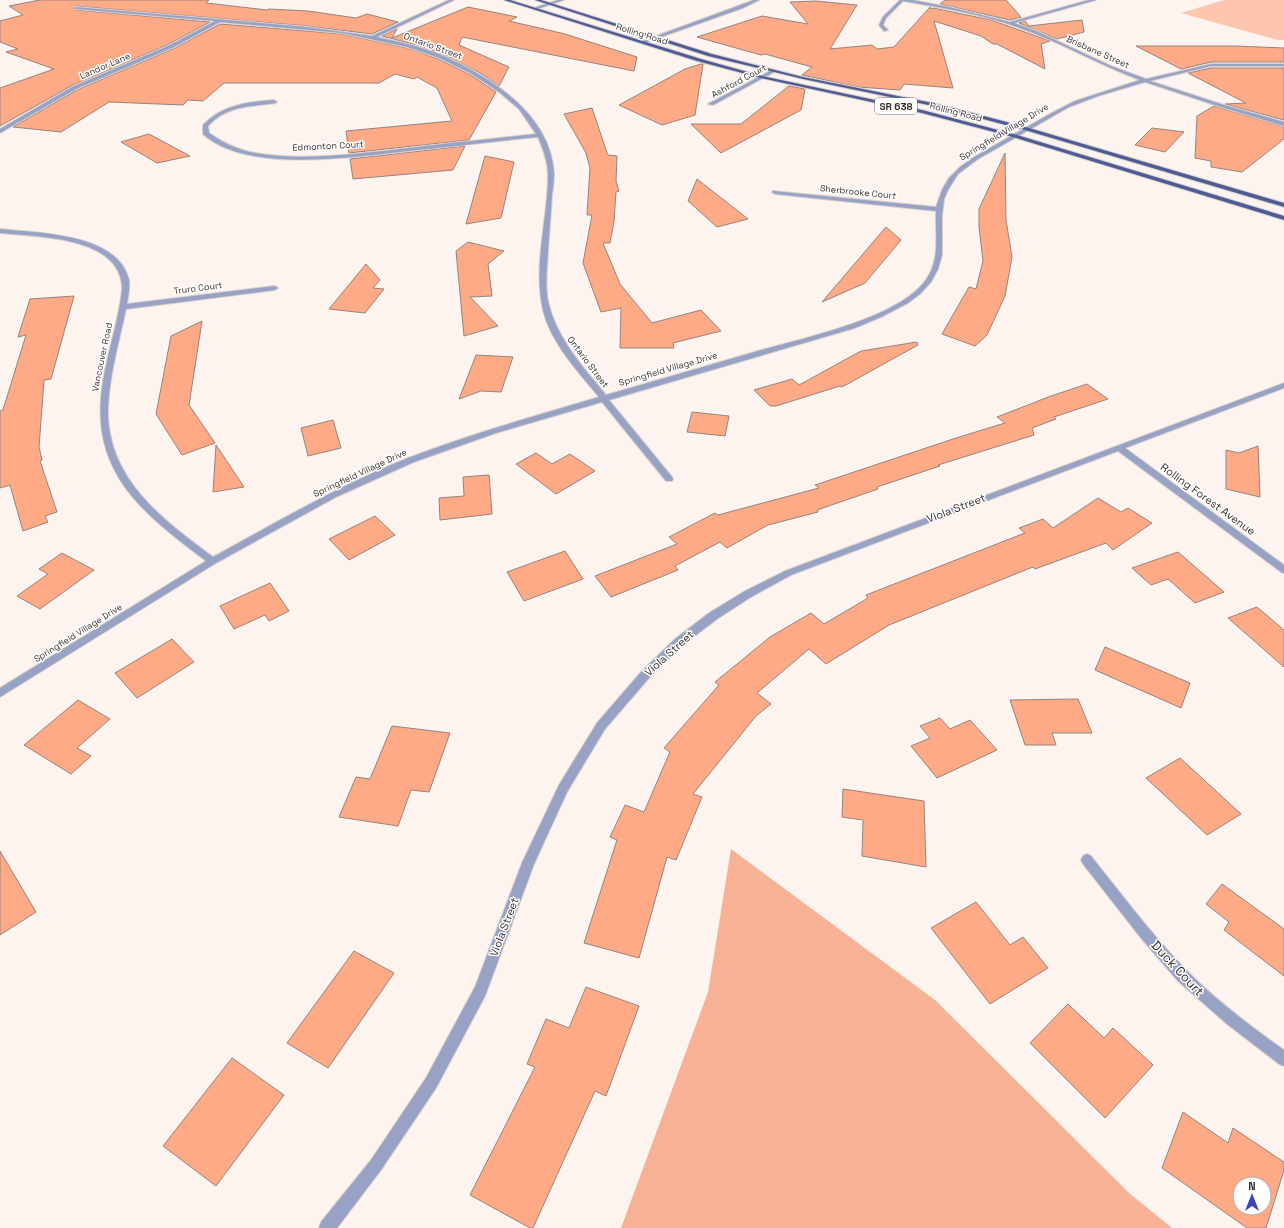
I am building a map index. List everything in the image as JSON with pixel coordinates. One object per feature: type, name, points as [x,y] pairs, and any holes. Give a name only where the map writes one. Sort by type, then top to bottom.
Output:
[{"type":"main road","name":"Rolling Road","points":[[506,0],[761,77],[922,112],[1015,136],[1284,218]]},
{"type":"main road","name":"Rolling Road","points":[[537,0],[710,55],[774,71],[938,106],[1027,129],[1284,205]]},
{"type":"street","points":[[373,36],[452,0]]},
{"type":"street","points":[[536,8],[562,0]]},
{"type":"street","points":[[642,42],[658,38],[757,0]]},
{"type":"street","points":[[886,30],[881,25],[881,22],[903,0]]},
{"type":"street","name":"Brisbane Street","points":[[903,0],[963,11],[1010,23],[1039,34],[1092,59],[1145,80],[1218,105],[1284,124]]},
{"type":"street","points":[[1010,23],[1094,0]]},
{"type":"street","name":"Ontario Street","points":[[76,8],[323,29],[373,36],[421,49],[464,67],[491,84],[514,102],[526,114],[540,135],[546,148],[551,174],[543,274],[544,300],[550,321],[560,340],[669,479]]},
{"type":"street","name":"Landor Lane","points":[[0,132],[74,88],[172,46],[220,20]]},
{"type":"street","name":"Springfield Village Drive","points":[[0,693],[213,561],[333,495],[411,460],[493,431],[852,326],[878,317],[900,305],[923,286],[937,265],[939,254],[938,209],[943,192],[952,178],[959,171],[979,157],[1078,102],[1145,80],[1198,67],[1246,64],[1284,65]]},
{"type":"street","name":"Ashford Court","points":[[711,104],[774,71]]},
{"type":"street","name":"Edmonton Court","points":[[274,102],[240,106],[218,114],[210,119],[204,126],[206,134],[216,142],[239,150],[265,155],[300,158],[354,155],[540,135]]},
{"type":"street","name":"Sherbrooke Court","points":[[775,192],[938,209]]},
{"type":"street","name":"Vancouver Road","points":[[0,231],[82,242],[105,252],[113,259],[123,273],[126,281],[123,307],[105,393],[104,419],[107,442],[118,470],[135,495],[154,516],[213,561]]},
{"type":"street","name":"Truro Court","points":[[123,307],[275,288]]},
{"type":"street","name":"Viola Street","points":[[327,1228],[376,1165],[431,1083],[480,991],[528,863],[563,789],[602,726],[645,674],[679,642],[713,616],[748,594],[788,573],[1284,385]]},
{"type":"street","name":"Rolling Forest Avenue","points":[[1118,447],[1284,570]]},
{"type":"street","name":"Duck Court","points":[[1087,860],[1158,949],[1182,975],[1245,1032],[1284,1058]]},
{"type":"shaded area","points":[[1224,0],[1284,0],[1284,40],[1277,40],[1181,13]]},
{"type":"shaded area","points":[[731,849],[935,1000],[1129,1193],[1172,1228],[621,1228],[708,992]]},
{"type":"building","points":[[40,0],[209,0],[206,3],[267,10],[308,11],[356,18],[367,14],[398,22],[372,34],[307,26],[75,6],[74,8],[76,10],[210,22],[169,44],[71,86],[0,126],[0,88],[54,69],[6,52],[18,49],[0,42],[0,21],[23,15],[9,6]]},
{"type":"building","points":[[945,0],[1006,0],[1021,17],[1010,20],[940,4]]},
{"type":"building","points":[[816,1],[857,5],[830,49],[872,45],[877,49],[894,47],[930,7],[931,9],[933,8],[991,20],[1050,41],[1041,44],[1045,69],[997,44],[993,44],[981,36],[934,21],[953,88],[904,84],[900,90],[858,87],[802,75],[812,67],[765,54],[761,55],[697,37],[762,16],[808,24],[790,2]]},
{"type":"building","points":[[468,7],[517,17],[509,21],[565,34],[637,57],[634,71],[462,37],[459,45],[509,67],[499,86],[482,74],[445,55],[420,46],[382,36],[397,29],[392,38]]},
{"type":"building","points":[[1082,20],[1084,32],[1057,39],[1019,23],[1025,21],[1029,26]]},
{"type":"building","points":[[220,24],[342,34],[407,48],[438,59],[469,74],[496,92],[469,140],[349,153],[346,131],[452,121],[437,88],[417,77],[414,79],[395,74],[379,83],[224,83],[203,101],[188,100],[183,105],[109,102],[61,132],[13,127],[77,90],[175,48]]},
{"type":"building","points":[[1136,46],[1235,46],[1284,48],[1284,62],[1211,62],[1181,69]]},
{"type":"building","points":[[703,64],[695,115],[662,125],[619,105],[685,69]]},
{"type":"building","points":[[1211,68],[1284,68],[1284,120],[1225,104],[1246,103],[1188,73]]},
{"type":"building","points":[[789,86],[805,89],[801,110],[721,153],[691,124],[741,124]]},
{"type":"building","points":[[1214,106],[1284,127],[1284,139],[1242,172],[1211,167],[1211,161],[1195,158],[1197,116]]},
{"type":"building","points":[[592,108],[608,155],[617,156],[616,181],[619,191],[616,192],[614,221],[610,243],[603,243],[620,284],[652,323],[701,310],[721,331],[673,343],[674,348],[620,348],[621,308],[601,312],[583,263],[592,215],[587,215],[590,168],[586,153],[564,114]]},
{"type":"building","points":[[1152,128],[1184,132],[1165,152],[1135,145]]},
{"type":"building","points":[[149,134],[190,156],[157,163],[121,142]]},
{"type":"building","points":[[465,146],[453,170],[353,179],[350,159]]},
{"type":"building","points":[[1005,153],[1006,220],[1012,257],[1005,296],[987,335],[975,346],[942,334],[969,287],[976,289],[983,261],[979,227],[979,209]]},
{"type":"building","points":[[485,156],[514,162],[501,218],[466,224]]},
{"type":"building","points":[[697,179],[748,219],[717,227],[688,201]]},
{"type":"building","points":[[886,227],[901,240],[865,283],[822,302]]},
{"type":"building","points":[[468,242],[504,251],[488,264],[492,296],[470,297],[498,326],[464,336],[456,251]]},
{"type":"building","points":[[366,264],[380,280],[373,288],[384,289],[365,313],[329,309]]},
{"type":"building","points":[[74,296],[51,379],[44,380],[39,447],[42,460],[40,461],[57,512],[45,516],[48,522],[23,531],[10,485],[0,488],[0,411],[3,410],[26,335],[18,337],[30,299]]},
{"type":"building","points":[[202,321],[189,405],[215,443],[182,455],[156,414],[171,336]]},
{"type":"building","points":[[917,342],[918,345],[842,387],[840,386],[776,406],[770,406],[754,390],[792,379],[799,385],[861,351]]},
{"type":"building","points":[[476,355],[513,357],[501,392],[481,391],[459,399]]},
{"type":"building","points":[[1087,384],[1108,399],[1054,417],[1056,419],[1032,428],[1034,435],[938,465],[940,466],[877,487],[878,489],[817,510],[818,512],[768,525],[727,548],[720,542],[675,566],[678,570],[611,597],[595,576],[677,544],[669,537],[715,513],[718,515],[819,488],[815,485],[1005,423],[997,417]]},
{"type":"building","points":[[692,412],[729,416],[725,436],[687,432]]},
{"type":"building","points":[[333,420],[341,448],[308,456],[301,428]]},
{"type":"building","points":[[216,445],[244,487],[213,492]]},
{"type":"building","points":[[1258,446],[1260,497],[1226,489],[1226,450],[1239,453]]},
{"type":"building","points":[[536,453],[552,464],[570,454],[595,471],[556,494],[516,464]]},
{"type":"building","points":[[489,475],[492,514],[440,520],[439,498],[464,496],[463,477]]},
{"type":"building","points":[[1098,498],[1121,512],[1128,508],[1152,523],[1113,550],[1106,543],[1035,569],[1033,567],[889,625],[826,664],[809,649],[757,693],[771,704],[756,716],[693,794],[702,797],[676,860],[667,857],[639,958],[584,943],[617,840],[610,837],[625,805],[644,812],[670,752],[664,748],[719,685],[715,682],[770,637],[811,613],[824,624],[868,598],[866,595],[1025,533],[1019,528],[1043,519],[1053,528]]},
{"type":"building","points":[[375,516],[395,535],[349,560],[329,539]]},
{"type":"building","points":[[565,551],[583,579],[524,601],[507,572]]},
{"type":"building","points":[[1178,552],[1224,592],[1195,603],[1168,579],[1151,585],[1132,568]]},
{"type":"building","points":[[62,553],[94,570],[40,609],[17,596],[48,574],[39,569]]},
{"type":"building","points":[[270,583],[289,611],[269,621],[265,615],[234,629],[220,606]]},
{"type":"building","points":[[1257,607],[1284,630],[1284,667],[1228,618]]},
{"type":"building","points":[[172,639],[194,662],[137,698],[115,673]]},
{"type":"building","points":[[1105,647],[1190,683],[1181,708],[1095,670]]},
{"type":"building","points":[[1078,699],[1092,733],[1052,733],[1056,745],[1025,745],[1010,700]]},
{"type":"building","points":[[78,700],[110,719],[77,748],[91,756],[71,774],[24,745]]},
{"type":"building","points":[[940,718],[950,729],[970,720],[997,750],[937,778],[911,746],[930,738],[920,726]]},
{"type":"building","points":[[392,726],[450,733],[429,792],[411,790],[398,826],[339,817],[356,777],[370,779]]},
{"type":"building","points":[[1180,758],[1241,814],[1207,835],[1146,778]]},
{"type":"building","points":[[843,789],[924,801],[926,867],[862,856],[863,820],[842,817]]},
{"type":"building","points":[[0,851],[36,912],[0,935]]},
{"type":"building","points":[[1222,884],[1284,929],[1284,976],[1224,930],[1229,922],[1206,904]]},
{"type":"building","points":[[976,902],[1010,945],[1023,937],[1048,968],[990,1004],[931,928]]},
{"type":"building","points":[[354,951],[394,973],[328,1068],[287,1043]]},
{"type":"building","points":[[586,987],[639,1006],[606,1096],[595,1091],[533,1228],[530,1228],[470,1195],[535,1067],[527,1064],[546,1019],[569,1028]]},
{"type":"building","points":[[1068,1004],[1104,1038],[1113,1028],[1153,1065],[1105,1118],[1030,1043]]},
{"type":"building","points":[[232,1058],[284,1095],[216,1186],[163,1146]]},
{"type":"building","points":[[1183,1112],[1228,1143],[1233,1128],[1284,1162],[1284,1170],[1272,1209],[1272,1176],[1232,1176],[1232,1216],[1270,1216],[1266,1228],[1247,1228],[1162,1168]]}]
